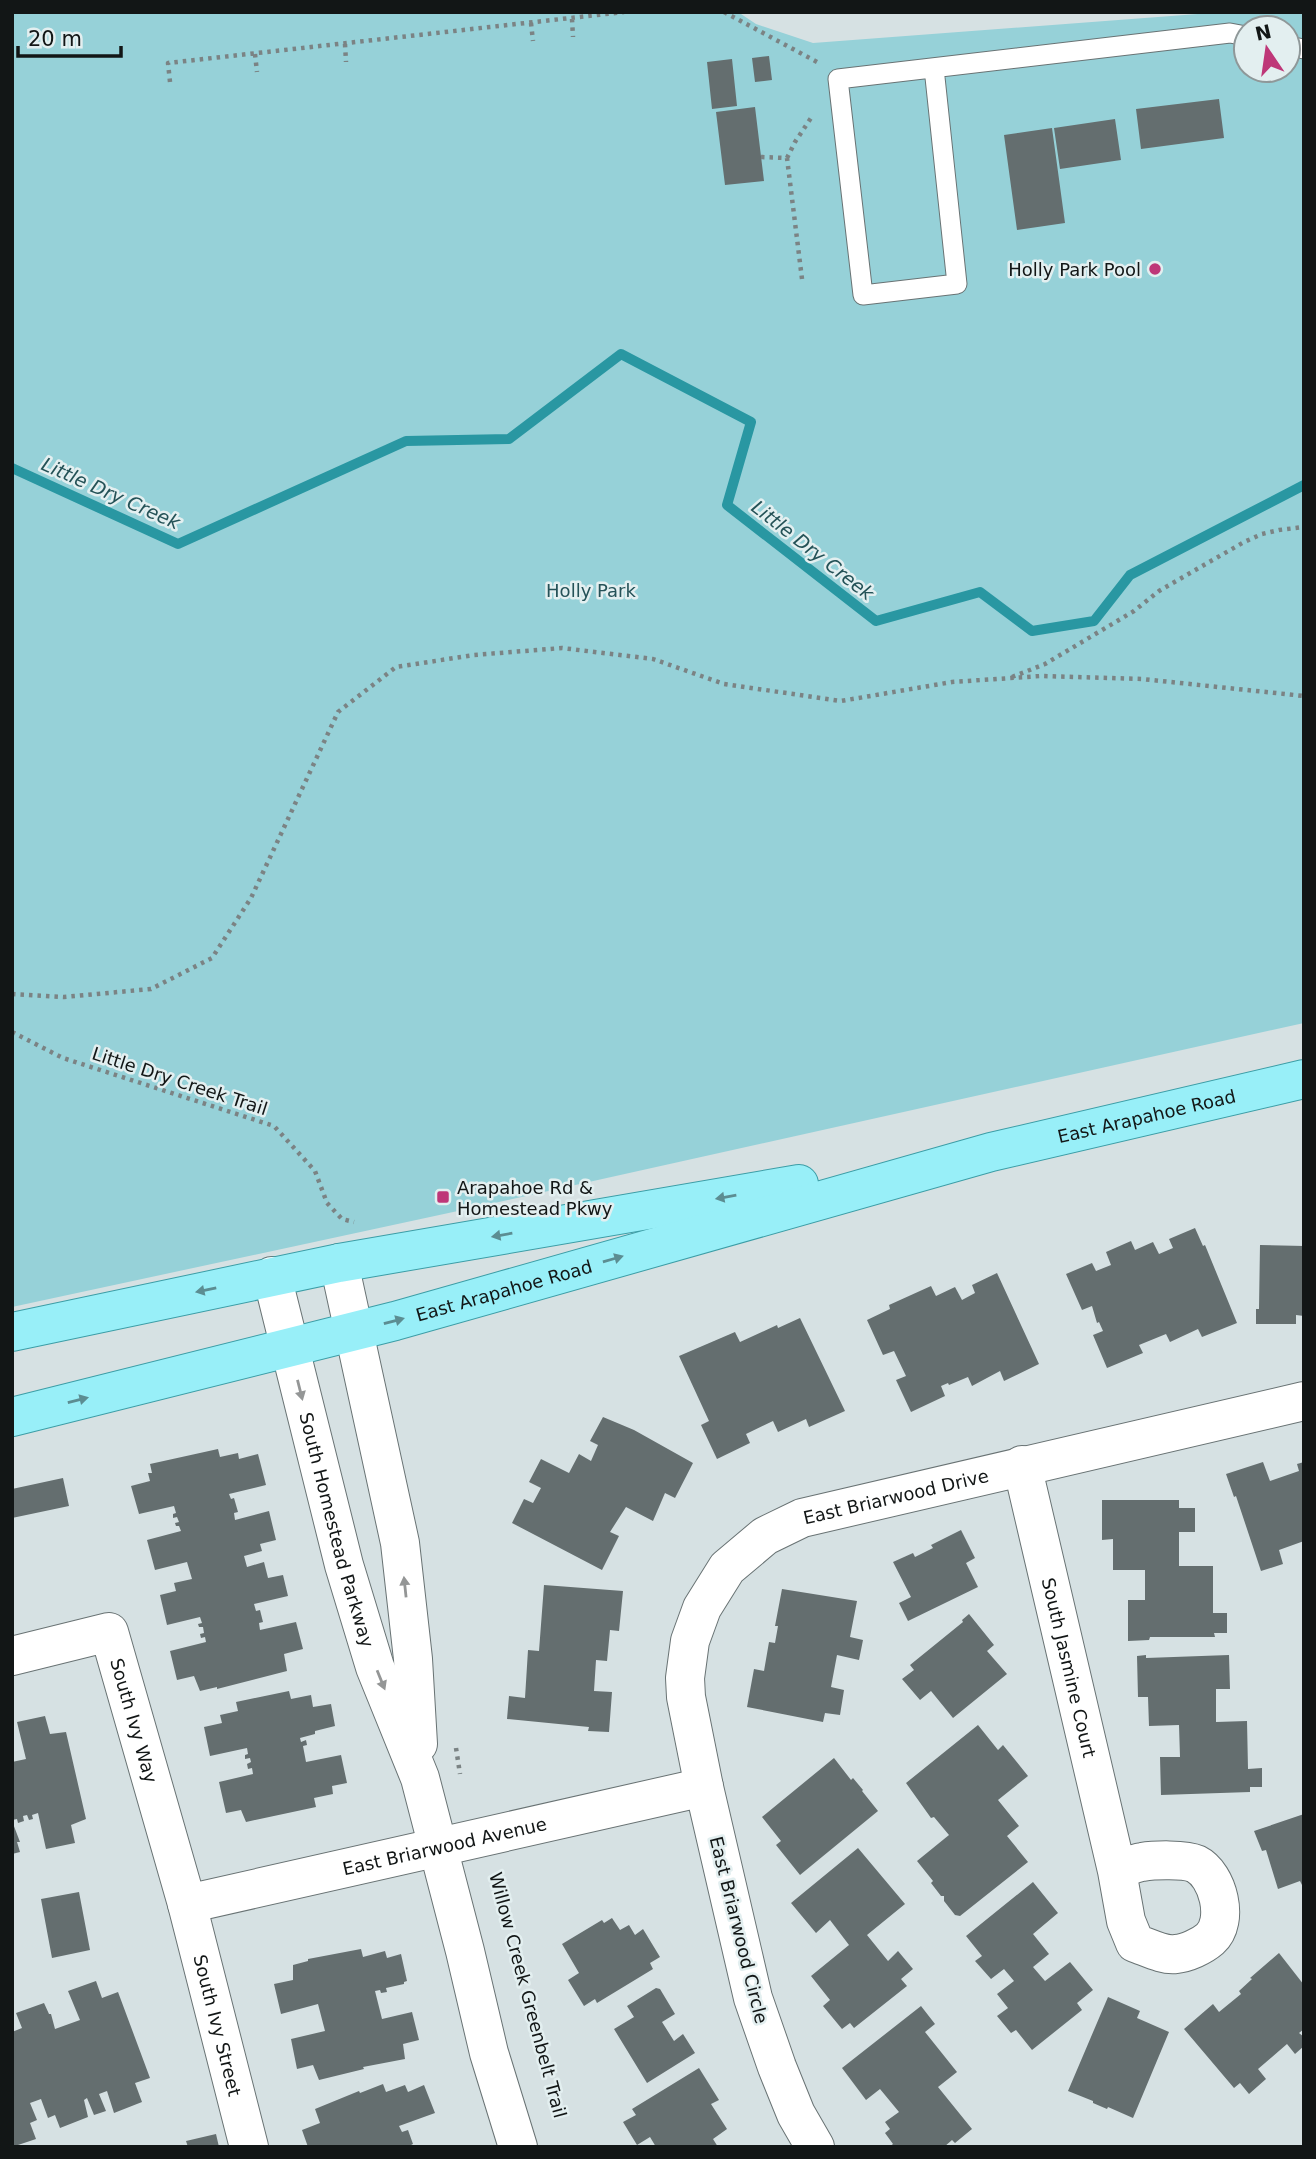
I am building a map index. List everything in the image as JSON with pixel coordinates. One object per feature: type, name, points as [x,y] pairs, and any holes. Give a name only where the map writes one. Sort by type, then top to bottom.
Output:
[{"type":"main road","name":"East Arapahoe Road","points":[[12,1417],[355,1331],[991,1152],[1304,1079]]},
{"type":"main road","name":"East Arapahoe Road","points":[[12,1332],[339,1263],[991,1152]]},
{"type":"street","name":"South Homestead Parkway","points":[[339,1263],[400,1543],[412,1659],[420,1778]]},
{"type":"street","name":"South Homestead Parkway","points":[[272,1276],[344,1565],[375,1667],[420,1778],[489,2053],[518,2147]]},
{"type":"street","name":"East Briarwood Drive","points":[[704,1787],[686,1698],[685,1678],[691,1641],[702,1608],[727,1569],[765,1536],[802,1518],[1304,1401]]},
{"type":"street","name":"South Jasmine Court","points":[[1022,1465],[1117,1871]]},
{"type":"street","name":"South Ivy Way","points":[[12,1656],[109,1632],[187,1904]]},
{"type":"street","name":"East Briarwood Avenue","points":[[187,1904],[704,1787]]},
{"type":"street","name":"East Briarwood Circle","points":[[704,1787],[753,1998],[776,2067],[796,2114],[815,2147]]},
{"type":"street","name":"South Ivy Street","points":[[187,1904],[249,2147]]},
{"type":"lane","points":[[934,68],[957,284],[863,295],[838,79],[1232,33]]},
{"type":"path","points":[[170,82],[168,64],[624,12]]},
{"type":"path","points":[[724,12],[827,68],[838,79],[787,158],[802,279]]},
{"type":"path","points":[[572,19],[573,37]]},
{"type":"path","points":[[531,23],[533,41]]},
{"type":"path","points":[[345,44],[346,62]]},
{"type":"path","points":[[254,54],[257,72]]},
{"type":"path","points":[[761,157],[787,158]]},
{"type":"path","points":[[1007,678],[1045,664],[1134,611],[1159,591],[1244,542],[1262,534],[1304,527]]},
{"type":"path","points":[[12,993],[65,996],[150,989],[212,958],[251,898],[338,712],[396,667],[474,654],[562,648],[653,659],[724,684],[841,701],[952,682],[1041,676],[1142,680],[1304,696]]},
{"type":"path","name":"Little Dry Creek Trail","points":[[12,1032],[63,1058],[274,1126],[315,1171],[327,1203],[342,1219],[358,1223]]},
{"type":"path","points":[[456,1747],[461,1783]]},
{"type":"green space","name":"Holly Park","points":[[12,12],[738,12],[756,24],[813,43],[1224,12],[1304,12],[1304,1023],[12,1307]]},
{"type":"building","points":[[769,56],[772,80],[755,82],[752,58]]},
{"type":"building","points":[[732,59],[737,106],[712,109],[707,62]]},
{"type":"building","points":[[1219,99],[1224,138],[1141,149],[1136,109]]},
{"type":"building","points":[[755,107],[764,181],[725,185],[716,112]]},
{"type":"building","points":[[1115,119],[1121,160],[1060,169],[1054,128]]},
{"type":"building","points":[[1052,128],[1065,223],[1017,230],[1004,135]]},
{"type":"building","points":[[1195,1228],[1203,1246],[1205,1245],[1237,1323],[1202,1337],[1198,1329],[1170,1342],[1166,1334],[1139,1345],[1143,1353],[1107,1368],[1093,1335],[1103,1331],[1099,1322],[1097,1323],[1092,1306],[1082,1310],[1066,1274],[1092,1263],[1096,1271],[1111,1265],[1106,1252],[1131,1241],[1135,1250],[1153,1242],[1159,1254],[1173,1248],[1169,1239]]},
{"type":"building","points":[[1260,1245],[1304,1246],[1304,1316],[1296,1315],[1296,1324],[1256,1324],[1256,1309],[1259,1309]]},
{"type":"building","points":[[997,1273],[1039,1364],[1004,1381],[1000,1371],[972,1386],[968,1377],[949,1385],[948,1383],[941,1386],[945,1396],[911,1412],[896,1380],[906,1376],[894,1351],[883,1355],[867,1320],[890,1309],[889,1305],[931,1286],[936,1296],[955,1287],[962,1300],[975,1293],[972,1285]]},
{"type":"building","points":[[800,1318],[845,1411],[809,1427],[806,1419],[778,1432],[773,1421],[746,1434],[750,1443],[717,1459],[701,1425],[709,1421],[679,1356],[735,1332],[740,1342]]},
{"type":"building","points":[[603,1417],[634,1430],[693,1463],[675,1498],[665,1493],[653,1521],[626,1507],[610,1532],[619,1536],[602,1570],[512,1523],[524,1499],[533,1503],[541,1488],[529,1482],[541,1459],[569,1473],[579,1454],[591,1461],[598,1445],[590,1441]]},
{"type":"building","points":[[218,1449],[220,1457],[238,1453],[239,1459],[258,1454],[266,1485],[229,1494],[231,1499],[234,1498],[238,1512],[234,1513],[235,1520],[269,1511],[276,1540],[260,1544],[262,1551],[244,1556],[247,1567],[264,1562],[268,1578],[283,1575],[288,1596],[254,1604],[256,1611],[260,1610],[263,1622],[259,1623],[260,1630],[296,1622],[303,1649],[284,1654],[287,1671],[200,1691],[194,1676],[177,1680],[170,1651],[206,1642],[205,1637],[201,1638],[200,1634],[204,1633],[203,1627],[198,1624],[202,1623],[200,1617],[167,1625],[160,1595],[176,1591],[174,1583],[192,1579],[187,1562],[155,1570],[147,1540],[181,1531],[175,1523],[179,1522],[177,1517],[173,1518],[176,1513],[174,1506],[139,1514],[131,1486],[150,1481],[150,1464]]},
{"type":"building","points":[[1263,1462],[1270,1481],[1299,1471],[1297,1464],[1304,1462],[1304,1541],[1279,1550],[1283,1564],[1261,1571],[1226,1474]]},
{"type":"building","points":[[63,1478],[69,1506],[12,1518],[12,1489]]},
{"type":"building","points":[[1102,1500],[1179,1500],[1179,1508],[1195,1508],[1195,1532],[1179,1532],[1179,1566],[1213,1566],[1213,1613],[1227,1613],[1227,1633],[1214,1633],[1215,1637],[1150,1637],[1149,1640],[1128,1641],[1128,1600],[1145,1600],[1145,1570],[1113,1570],[1113,1539],[1102,1540]]},
{"type":"building","points":[[961,1530],[975,1558],[966,1563],[978,1587],[908,1621],[899,1603],[911,1597],[893,1562],[913,1553],[915,1557],[933,1548],[931,1545]]},
{"type":"building","points":[[544,1585],[623,1591],[619,1631],[610,1630],[607,1661],[596,1660],[594,1691],[612,1692],[609,1732],[588,1731],[589,1727],[507,1719],[509,1696],[525,1698],[528,1650],[539,1651]]},
{"type":"building","points":[[782,1589],[857,1601],[850,1637],[863,1640],[859,1660],[837,1655],[831,1687],[844,1690],[840,1715],[825,1713],[823,1722],[747,1707],[754,1669],[764,1671],[769,1642],[775,1643],[778,1626],[775,1626]]},
{"type":"building","points":[[969,1614],[994,1645],[987,1651],[1007,1674],[953,1718],[931,1691],[920,1700],[902,1679],[914,1670],[910,1665],[963,1622]]},
{"type":"building","points":[[1146,1655],[1146,1658],[1229,1655],[1230,1689],[1216,1689],[1216,1722],[1247,1721],[1248,1769],[1262,1768],[1262,1787],[1250,1787],[1250,1792],[1161,1795],[1160,1757],[1180,1757],[1179,1725],[1149,1726],[1148,1697],[1138,1697],[1137,1656]]},
{"type":"building","points":[[289,1691],[291,1699],[311,1695],[313,1707],[331,1704],[335,1726],[300,1738],[301,1742],[306,1740],[307,1745],[303,1746],[306,1762],[341,1755],[347,1783],[332,1786],[333,1794],[314,1798],[316,1807],[246,1822],[241,1810],[226,1813],[219,1782],[253,1774],[252,1768],[248,1769],[247,1764],[251,1762],[250,1758],[245,1759],[247,1748],[210,1756],[204,1727],[222,1723],[220,1715],[238,1711],[236,1702]]},
{"type":"building","points":[[45,1716],[50,1734],[66,1732],[86,1819],[71,1825],[75,1843],[46,1849],[38,1813],[32,1815],[33,1819],[29,1820],[27,1815],[23,1816],[24,1821],[18,1823],[17,1819],[12,1820],[12,1762],[26,1759],[17,1722]]},
{"type":"building","points":[[978,1725],[998,1750],[1003,1745],[1028,1776],[998,1800],[1019,1826],[1007,1836],[1028,1862],[960,1916],[955,1915],[944,1901],[944,1896],[941,1896],[917,1861],[949,1835],[934,1817],[931,1818],[906,1783]]},
{"type":"building","points":[[834,1758],[878,1811],[800,1875],[776,1845],[781,1841],[762,1817]]},
{"type":"building","points":[[1304,1814],[1304,1889],[1300,1881],[1278,1889],[1266,1850],[1262,1851],[1254,1831]]},
{"type":"building","points":[[12,1821],[20,1842],[17,1842],[20,1852],[12,1854]]},
{"type":"building","points":[[858,1848],[905,1904],[867,1935],[888,1961],[898,1951],[913,1969],[901,1979],[907,1986],[854,2028],[850,2023],[842,2029],[823,2006],[830,2000],[811,1976],[849,1945],[830,1920],[816,1933],[791,1903]]},
{"type":"building","points":[[1033,1882],[1058,1913],[1033,1934],[1049,1954],[1033,1967],[1045,1981],[1070,1962],[1093,1990],[1077,2003],[1082,2010],[1032,2050],[1016,2030],[1011,2033],[997,2016],[1008,2008],[997,1994],[1014,1981],[1004,1969],[991,1979],[975,1961],[982,1956],[966,1936]]},
{"type":"building","points":[[79,1892],[90,1950],[52,1958],[41,1899]]},
{"type":"building","points":[[612,1918],[620,1930],[629,1925],[635,1935],[643,1929],[660,1957],[650,1963],[653,1969],[597,2003],[595,1999],[584,2006],[568,1980],[579,1973],[562,1944],[602,1920],[604,1923]]},
{"type":"building","points":[[361,1949],[363,1957],[385,1951],[387,1958],[401,1954],[407,1981],[386,1988],[387,1992],[375,1991],[382,2019],[412,2012],[419,2040],[403,2044],[405,2059],[363,2067],[364,2069],[319,2080],[313,2065],[297,2069],[291,2039],[325,2031],[318,2004],[281,2014],[274,1984],[293,1980],[293,1965],[308,1959]]},
{"type":"building","points":[[1279,1953],[1304,1985],[1304,2029],[1299,2033],[1304,2037],[1304,2046],[1295,2054],[1287,2044],[1258,2069],[1266,2079],[1249,2094],[1240,2083],[1234,2088],[1184,2029],[1213,2004],[1219,2012],[1241,1994],[1239,1991],[1252,1979],[1250,1978]]},
{"type":"building","points":[[96,1981],[102,1998],[118,1992],[150,2078],[135,2083],[142,2102],[114,2113],[107,2091],[99,2094],[106,2111],[94,2115],[87,2098],[84,2100],[88,2117],[60,2128],[55,2115],[48,2118],[41,2099],[30,2103],[37,2120],[30,2123],[36,2139],[12,2147],[12,2032],[22,2028],[16,2013],[44,2003],[51,2014],[55,2029],[80,2020],[68,1991]]},
{"type":"building","points":[[656,1988],[660,1989],[675,2014],[662,2022],[674,2041],[683,2034],[695,2053],[647,2083],[614,2029],[634,2017],[627,2006]]},
{"type":"building","points":[[1108,1997],[1140,2011],[1137,2018],[1169,2032],[1133,2118],[1068,2091]]},
{"type":"building","points":[[921,2006],[935,2024],[925,2032],[957,2072],[938,2087],[972,2129],[955,2143],[952,2140],[944,2147],[889,2147],[893,2144],[885,2133],[890,2129],[885,2122],[899,2112],[880,2089],[866,2100],[842,2068]]},
{"type":"building","points":[[699,2068],[719,2100],[711,2104],[727,2129],[713,2139],[718,2147],[656,2147],[650,2137],[637,2145],[623,2122],[636,2115],[632,2109]]},
{"type":"building","points":[[383,2084],[386,2092],[405,2085],[408,2092],[424,2085],[435,2113],[399,2126],[402,2132],[408,2130],[413,2144],[407,2147],[308,2147],[302,2130],[320,2123],[315,2109]]},
{"type":"building","points":[[216,2134],[219,2147],[188,2147],[186,2141]]},
{"type":"waterway","name":"Little Dry Creek","points":[[12,468],[178,544],[406,441],[509,439],[621,354],[751,422],[727,505],[876,621],[980,592],[1032,631],[1094,621],[1130,575],[1304,485]]},
{"type":"place","name":"Holly Park Pool","points":[[1155,269]]},
{"type":"place","name":"Arapahoe Rd & Homestead Pkwy","points":[[443,1197]]}]
